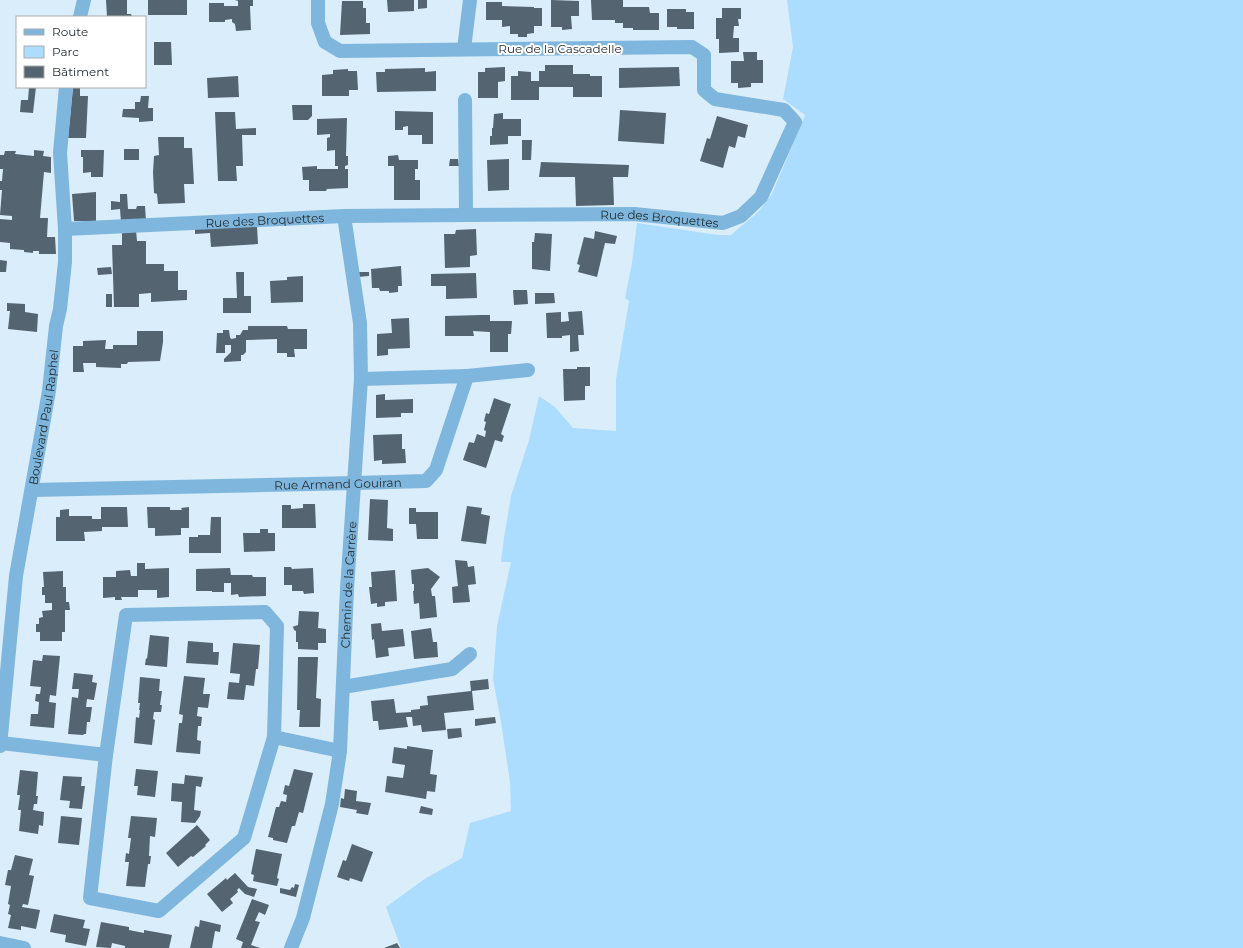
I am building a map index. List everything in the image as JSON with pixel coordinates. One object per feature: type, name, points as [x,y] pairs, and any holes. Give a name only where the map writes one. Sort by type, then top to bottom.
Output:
[{"type":"street","points":[[80,16],[84,0]]},
{"type":"street","name":"Rue de la Cascadelle","points":[[318,0],[318,23],[325,42],[340,51],[692,47],[704,55],[704,90],[715,100],[784,110],[794,122]]},
{"type":"street","points":[[464,49],[470,0]]},
{"type":"street","name":"Boulevard Paul Raphel","points":[[1,744],[16,576],[49,391],[65,262],[65,229],[60,153],[66,88]]},
{"type":"street","points":[[465,100],[466,215]]},
{"type":"street","name":"Rue des Broquettes","points":[[65,229],[344,216],[634,214],[723,223],[742,216],[761,197],[794,122]]},
{"type":"street","name":"Chemin de la Carrère","points":[[291,948],[303,918],[332,804],[340,750],[347,590],[362,379],[360,323],[344,216]]},
{"type":"street","points":[[362,379],[467,376],[528,370]]},
{"type":"street","name":"Rue Armand Gouiran","points":[[32,490],[426,481],[436,470],[467,376]]},
{"type":"street","points":[[265,612],[277,626],[274,737],[244,838],[159,911],[90,898],[106,755],[126,615],[265,612]]},
{"type":"street","points":[[343,687],[452,669],[470,654]]},
{"type":"street","points":[[274,737],[340,750]]},
{"type":"street","points":[[1,744],[106,755]]},
{"type":"street","points":[[0,943],[24,948]]},
{"type":"green space","points":[[787,0],[1243,0],[1243,948],[401,948],[386,907],[426,878],[462,858],[470,823],[511,811],[510,782],[493,679],[497,626],[511,562],[501,562],[504,538],[511,496],[529,440],[539,396],[555,407],[573,428],[616,431],[616,379],[629,301],[625,298],[632,263],[637,223],[718,235],[731,235],[758,212],[772,194],[805,115],[783,99],[793,47]]},
{"type":"building","points":[[106,0],[127,0],[127,14],[131,14],[132,16],[107,16]]},
{"type":"building","points":[[148,0],[187,0],[187,15],[148,15]]},
{"type":"building","points":[[235,0],[253,0],[253,6],[250,6],[251,30],[236,31],[235,24],[232,22],[232,19],[225,20],[225,22],[209,22],[209,3],[224,3],[224,6],[238,6],[238,1]]},
{"type":"building","points":[[387,0],[414,0],[414,11],[388,12]]},
{"type":"building","points":[[418,0],[427,0],[427,8],[418,9]]},
{"type":"building","points":[[551,0],[579,1],[579,16],[571,16],[572,29],[562,30],[562,27],[551,27]]},
{"type":"building","points":[[591,0],[623,0],[623,7],[649,7],[650,13],[659,13],[659,30],[633,30],[633,28],[623,28],[623,23],[615,23],[615,20],[592,20]]},
{"type":"building","points":[[342,1],[363,1],[363,8],[366,8],[366,23],[370,23],[370,34],[340,35]]},
{"type":"building","points":[[486,2],[502,2],[502,6],[542,8],[542,26],[534,26],[534,33],[527,34],[527,37],[518,37],[518,34],[510,34],[510,26],[502,27],[502,20],[486,20]]},
{"type":"building","points":[[722,8],[741,8],[741,19],[738,19],[739,26],[734,26],[733,38],[739,38],[739,52],[719,53],[719,39],[716,39],[716,18],[722,18]]},
{"type":"building","points":[[667,9],[686,9],[686,12],[694,12],[694,29],[677,29],[677,27],[667,27]]},
{"type":"building","points":[[154,42],[171,42],[172,65],[154,65]]},
{"type":"building","points":[[743,52],[757,52],[757,60],[763,60],[763,83],[751,83],[751,87],[738,88],[738,83],[731,83],[731,61],[744,61]]},
{"type":"building","points":[[545,65],[573,65],[573,74],[602,76],[602,97],[573,97],[573,87],[539,87],[539,100],[511,100],[511,76],[518,76],[518,71],[531,72],[531,81],[539,81],[539,71],[545,71]]},
{"type":"building","points":[[505,67],[505,81],[498,82],[498,98],[478,98],[478,72],[485,72],[485,68]]},
{"type":"building","points":[[679,67],[680,86],[619,88],[619,68]]},
{"type":"building","points":[[425,68],[425,72],[436,71],[436,91],[377,92],[376,72],[385,72],[385,69]]},
{"type":"building","points":[[348,69],[348,71],[357,71],[358,90],[349,90],[349,96],[322,96],[322,75],[333,74],[333,70]]},
{"type":"building","points":[[238,76],[239,97],[208,98],[207,78]]},
{"type":"building","points":[[29,88],[36,88],[33,113],[20,112],[21,100],[28,100]]},
{"type":"building","points":[[73,88],[80,88],[80,96],[88,96],[86,138],[68,138]]},
{"type":"building","points":[[141,96],[149,96],[148,108],[153,108],[153,121],[139,122],[139,118],[122,117],[123,109],[135,109],[135,102],[140,102]]},
{"type":"building","points":[[292,105],[312,105],[312,116],[308,120],[293,120]]},
{"type":"building","points":[[620,110],[666,113],[664,144],[618,141]]},
{"type":"building","points":[[395,111],[433,112],[433,144],[422,144],[422,135],[408,135],[408,126],[403,127],[403,130],[395,130]]},
{"type":"building","points":[[215,112],[235,112],[236,129],[256,128],[256,135],[242,135],[243,166],[236,166],[237,181],[218,181]]},
{"type":"building","points":[[503,113],[503,119],[521,119],[521,136],[508,136],[508,144],[490,145],[494,114]]},
{"type":"building","points":[[717,116],[748,125],[745,138],[738,136],[735,148],[729,146],[723,168],[700,161],[707,138],[710,139]]},
{"type":"building","points":[[347,118],[346,156],[348,156],[348,165],[345,166],[345,169],[348,169],[348,188],[327,189],[326,191],[309,191],[309,180],[303,180],[302,167],[317,166],[317,169],[338,169],[338,166],[335,166],[335,150],[327,151],[327,138],[330,137],[330,134],[317,135],[317,119]]},
{"type":"building","points":[[158,137],[184,137],[184,148],[192,148],[194,184],[184,184],[185,203],[158,204],[157,194],[154,193],[153,172],[154,156],[159,155]]},
{"type":"building","points":[[522,140],[532,140],[531,160],[522,160]]},
{"type":"building","points":[[124,149],[139,149],[139,160],[124,160]]},
{"type":"building","points":[[34,150],[44,151],[43,156],[51,157],[51,173],[44,172],[40,218],[48,218],[47,237],[55,237],[56,254],[39,254],[39,251],[33,251],[33,253],[24,252],[24,250],[10,249],[10,243],[0,242],[0,219],[12,220],[12,216],[0,215],[2,190],[0,190],[0,181],[2,181],[3,169],[0,169],[0,155],[4,155],[5,151],[16,151],[15,154],[34,156]]},
{"type":"building","points":[[81,150],[104,150],[103,177],[91,177],[91,172],[83,173],[83,157],[81,157]]},
{"type":"building","points":[[398,155],[399,160],[418,160],[418,169],[415,169],[415,180],[420,180],[420,200],[394,200],[394,166],[388,166],[388,156]]},
{"type":"building","points":[[450,159],[458,159],[459,166],[449,166]]},
{"type":"building","points":[[509,159],[509,190],[488,191],[487,160]]},
{"type":"building","points":[[541,162],[629,165],[628,177],[613,177],[614,205],[576,206],[575,177],[539,177]]},
{"type":"building","points":[[96,192],[96,221],[74,221],[72,194]]},
{"type":"building","points":[[120,194],[127,194],[128,209],[136,209],[137,206],[145,206],[146,221],[121,222],[120,209],[111,210],[111,201],[120,202]]},
{"type":"building","points":[[257,226],[258,244],[211,247],[210,233],[195,234],[195,227]]},
{"type":"building","points":[[476,229],[477,255],[470,256],[470,267],[445,268],[444,234],[455,234],[456,230]]},
{"type":"building","points":[[136,230],[137,241],[146,241],[146,264],[164,264],[164,271],[178,271],[178,290],[187,290],[187,300],[151,302],[151,293],[139,294],[139,307],[114,307],[112,245],[122,245],[122,231]]},
{"type":"building","points":[[595,231],[617,236],[615,244],[605,243],[597,277],[578,272],[580,265],[577,264],[584,237],[594,239]]},
{"type":"building","points":[[535,233],[552,234],[550,271],[532,269],[532,242],[534,242]]},
{"type":"building","points":[[0,260],[7,261],[6,272],[0,272]]},
{"type":"building","points":[[401,266],[402,286],[398,286],[398,292],[389,293],[389,291],[380,291],[379,288],[372,288],[371,269]]},
{"type":"building","points":[[111,267],[112,274],[98,275],[97,268]]},
{"type":"building","points":[[236,272],[244,272],[244,296],[251,296],[251,313],[223,313],[223,298],[237,298]]},
{"type":"building","points":[[358,272],[369,272],[369,276],[358,277]]},
{"type":"building","points":[[476,273],[477,298],[446,299],[446,286],[431,286],[431,274]]},
{"type":"building","points":[[303,276],[303,302],[271,303],[270,281],[287,280],[287,277]]},
{"type":"building","points":[[513,290],[527,290],[528,304],[514,305]]},
{"type":"building","points":[[535,293],[554,293],[555,303],[535,304]]},
{"type":"building","points":[[106,294],[112,294],[112,307],[106,307]]},
{"type":"building","points":[[7,303],[25,304],[25,312],[38,314],[37,332],[8,329],[10,311],[7,311]]},
{"type":"building","points":[[582,311],[584,335],[578,335],[579,351],[570,352],[570,335],[562,336],[562,338],[547,338],[546,313],[561,312],[561,322],[569,321],[568,312]]},
{"type":"building","points":[[490,315],[490,321],[512,321],[511,334],[508,334],[508,352],[490,352],[490,332],[473,331],[474,336],[445,336],[445,316]]},
{"type":"building","points":[[409,318],[410,348],[388,349],[388,355],[377,356],[377,334],[392,333],[391,319]]},
{"type":"building","points":[[248,326],[287,326],[288,329],[307,329],[307,349],[294,349],[295,357],[287,357],[287,353],[277,353],[277,339],[246,340],[246,352],[241,355],[241,361],[224,362],[224,359],[231,352],[231,345],[225,345],[225,353],[216,353],[217,333],[223,333],[223,330],[229,330],[231,339],[236,338],[236,335],[240,335],[243,330],[248,330]]},
{"type":"building","points":[[137,331],[163,331],[160,361],[128,362],[127,364],[121,364],[121,368],[96,367],[96,363],[83,363],[84,372],[73,372],[73,346],[83,346],[83,341],[106,340],[105,349],[113,349],[113,345],[137,345]]},
{"type":"building","points":[[577,367],[590,367],[590,386],[585,386],[585,400],[564,401],[563,369],[577,369]]},
{"type":"building","points":[[385,394],[385,400],[413,399],[413,413],[401,413],[401,417],[376,418],[376,395]]},
{"type":"building","points":[[494,398],[511,404],[501,434],[504,436],[502,442],[495,440],[486,468],[463,460],[469,442],[474,443],[477,434],[485,437],[486,431],[484,430],[486,422],[484,421],[486,413],[489,414]]},
{"type":"building","points":[[402,434],[402,449],[405,449],[406,463],[382,464],[382,460],[374,461],[373,435]]},
{"type":"building","points":[[370,499],[388,500],[387,528],[393,529],[393,541],[368,540]]},
{"type":"building","points":[[303,504],[315,504],[316,528],[282,528],[282,505],[291,505],[291,509],[303,508]]},
{"type":"building","points":[[467,506],[482,508],[481,514],[490,516],[486,544],[461,541]]},
{"type":"building","points":[[101,507],[127,507],[128,527],[102,527],[102,531],[84,532],[85,541],[56,541],[56,517],[60,517],[60,510],[69,509],[69,516],[92,516],[92,519],[101,519]]},
{"type":"building","points":[[147,507],[170,507],[170,510],[182,510],[181,508],[189,507],[189,528],[181,528],[181,535],[155,536],[155,528],[148,528]]},
{"type":"building","points":[[409,508],[416,508],[416,512],[438,512],[438,539],[417,539],[416,524],[409,524]]},
{"type":"building","points":[[211,517],[221,517],[221,553],[189,553],[189,537],[210,535]]},
{"type":"building","points":[[260,529],[268,529],[268,533],[275,533],[275,551],[244,552],[243,533],[260,533]]},
{"type":"building","points":[[455,560],[467,561],[468,567],[474,566],[476,584],[468,585],[470,602],[453,603],[452,587],[458,586]]},
{"type":"building","points":[[137,563],[145,563],[145,569],[169,568],[169,597],[157,598],[157,590],[138,590],[138,597],[121,597],[122,600],[115,600],[115,597],[103,598],[103,577],[116,577],[116,571],[130,570],[131,576],[137,576]]},
{"type":"building","points":[[284,567],[291,567],[292,569],[313,568],[314,593],[304,594],[303,591],[292,591],[292,585],[284,585]]},
{"type":"building","points":[[230,568],[231,575],[266,577],[266,596],[239,597],[238,594],[231,595],[231,583],[224,583],[224,592],[196,591],[196,569]]},
{"type":"building","points":[[428,568],[440,577],[431,589],[432,596],[435,596],[437,617],[420,619],[419,603],[414,604],[414,584],[412,584],[411,570]]},
{"type":"building","points":[[395,570],[397,601],[385,602],[385,606],[377,607],[377,603],[371,604],[369,587],[372,587],[371,572]]},
{"type":"building","points":[[63,571],[63,587],[66,587],[66,602],[69,602],[70,610],[65,610],[65,632],[62,632],[62,641],[40,641],[40,632],[36,632],[36,624],[39,624],[39,618],[43,617],[42,611],[52,610],[52,603],[45,603],[45,595],[42,595],[42,587],[44,587],[43,572]]},
{"type":"building","points":[[299,611],[319,612],[318,628],[326,629],[326,643],[318,643],[318,650],[298,649],[298,642],[296,642],[296,631],[292,627],[298,625]]},
{"type":"building","points":[[381,623],[382,631],[403,629],[405,646],[388,648],[389,656],[376,658],[374,639],[372,640],[371,624]]},
{"type":"building","points":[[431,628],[433,642],[437,642],[438,657],[414,659],[411,631]]},
{"type":"building","points":[[150,635],[169,637],[167,667],[145,665]]},
{"type":"building","points":[[188,641],[213,643],[213,652],[219,652],[218,665],[186,663]]},
{"type":"building","points":[[233,643],[260,645],[258,669],[256,669],[254,686],[246,685],[244,700],[227,699],[229,682],[239,683],[240,674],[230,673]]},
{"type":"building","points":[[43,655],[60,656],[56,696],[50,695],[49,702],[56,703],[54,728],[30,726],[31,714],[38,714],[39,702],[35,701],[36,694],[40,694],[41,687],[30,686],[33,660],[42,661]]},
{"type":"building","points":[[298,657],[318,657],[316,698],[321,699],[320,727],[299,727],[300,710],[297,710]]},
{"type":"building","points":[[74,673],[93,675],[92,682],[97,683],[94,700],[87,699],[86,707],[92,707],[90,722],[87,722],[86,734],[83,735],[68,734],[72,697],[78,698],[79,689],[72,689]]},
{"type":"building","points":[[184,676],[205,678],[203,694],[210,694],[208,708],[198,707],[197,716],[202,717],[201,726],[198,726],[197,740],[201,741],[200,754],[176,752],[179,723],[182,723],[183,715],[179,714]]},
{"type":"building","points":[[140,677],[160,679],[159,691],[162,691],[160,705],[162,705],[161,712],[154,712],[153,719],[155,720],[152,745],[134,743],[136,717],[139,718],[140,710],[140,703],[138,703]]},
{"type":"building","points":[[488,679],[489,689],[472,691],[474,710],[444,713],[446,730],[422,732],[421,725],[413,726],[412,717],[406,717],[408,727],[379,730],[378,721],[373,721],[371,701],[394,699],[396,713],[411,712],[411,710],[420,709],[420,706],[428,705],[427,696],[471,691],[470,681]]},
{"type":"building","points":[[495,717],[496,723],[475,726],[475,719]]},
{"type":"building","points":[[461,728],[462,737],[448,739],[447,729]]},
{"type":"building","points":[[407,746],[433,750],[430,774],[437,775],[435,792],[427,791],[426,799],[385,792],[387,776],[403,778],[405,765],[392,763],[394,747],[407,749]]},
{"type":"building","points":[[136,769],[158,771],[155,797],[137,795],[138,786],[134,786]]},
{"type":"building","points":[[294,769],[313,773],[303,813],[299,812],[295,826],[292,826],[287,843],[273,840],[273,838],[268,837],[276,807],[279,807],[281,801],[286,802],[287,795],[283,794],[285,785],[289,786]]},
{"type":"building","points":[[20,770],[38,772],[36,796],[38,796],[37,804],[34,804],[33,810],[44,812],[43,826],[39,825],[38,834],[19,831],[21,810],[18,810],[20,795],[17,795]]},
{"type":"building","points":[[185,775],[203,777],[201,787],[196,786],[194,810],[201,811],[200,816],[195,823],[181,822],[182,802],[171,801],[172,783],[184,784]]},
{"type":"building","points":[[63,776],[82,777],[81,786],[85,786],[82,809],[69,808],[70,801],[60,800]]},
{"type":"building","points":[[345,789],[357,791],[356,801],[371,803],[368,815],[356,813],[357,810],[340,807],[341,798],[344,799]]},
{"type":"building","points":[[421,806],[433,809],[432,815],[419,813]]},
{"type":"building","points":[[61,816],[82,818],[79,845],[58,843]]},
{"type":"building","points":[[131,816],[157,818],[155,837],[150,836],[149,856],[151,856],[150,864],[148,864],[145,887],[126,886],[129,862],[125,862],[126,853],[129,854],[131,838],[128,838]]},
{"type":"building","points":[[197,825],[210,840],[205,845],[206,846],[193,857],[191,856],[178,867],[166,853]]},
{"type":"building","points":[[352,844],[373,852],[362,882],[350,878],[349,881],[337,877],[343,860],[346,861]]},
{"type":"building","points":[[256,849],[282,854],[277,878],[279,879],[277,886],[253,881],[254,875],[251,874]]},
{"type":"building","points":[[15,855],[33,859],[29,875],[34,876],[28,905],[23,904],[22,907],[40,910],[36,929],[21,926],[21,930],[8,928],[11,915],[8,914],[10,905],[8,904],[11,886],[5,885],[8,870],[11,870]]},
{"type":"building","points":[[235,873],[248,887],[257,889],[254,897],[245,894],[239,888],[237,890],[238,892],[230,899],[233,903],[222,912],[207,894],[226,878],[227,880]]},
{"type":"building","points":[[295,884],[299,885],[296,897],[280,893],[280,888],[290,890],[292,887],[294,888]]},
{"type":"building","points":[[252,899],[269,905],[265,915],[259,912],[255,921],[260,922],[251,945],[260,948],[241,948],[243,942],[236,939]]},
{"type":"building","points":[[54,914],[85,920],[83,928],[90,929],[86,946],[65,942],[66,935],[50,932]]},
{"type":"building","points":[[200,920],[221,925],[220,932],[215,931],[212,948],[190,948],[195,926],[199,927]]},
{"type":"building","points":[[101,922],[129,927],[129,930],[144,933],[144,930],[172,935],[169,948],[125,948],[125,946],[112,943],[111,948],[96,947]]},
{"type":"building","points":[[397,943],[400,948],[384,948]]}]
